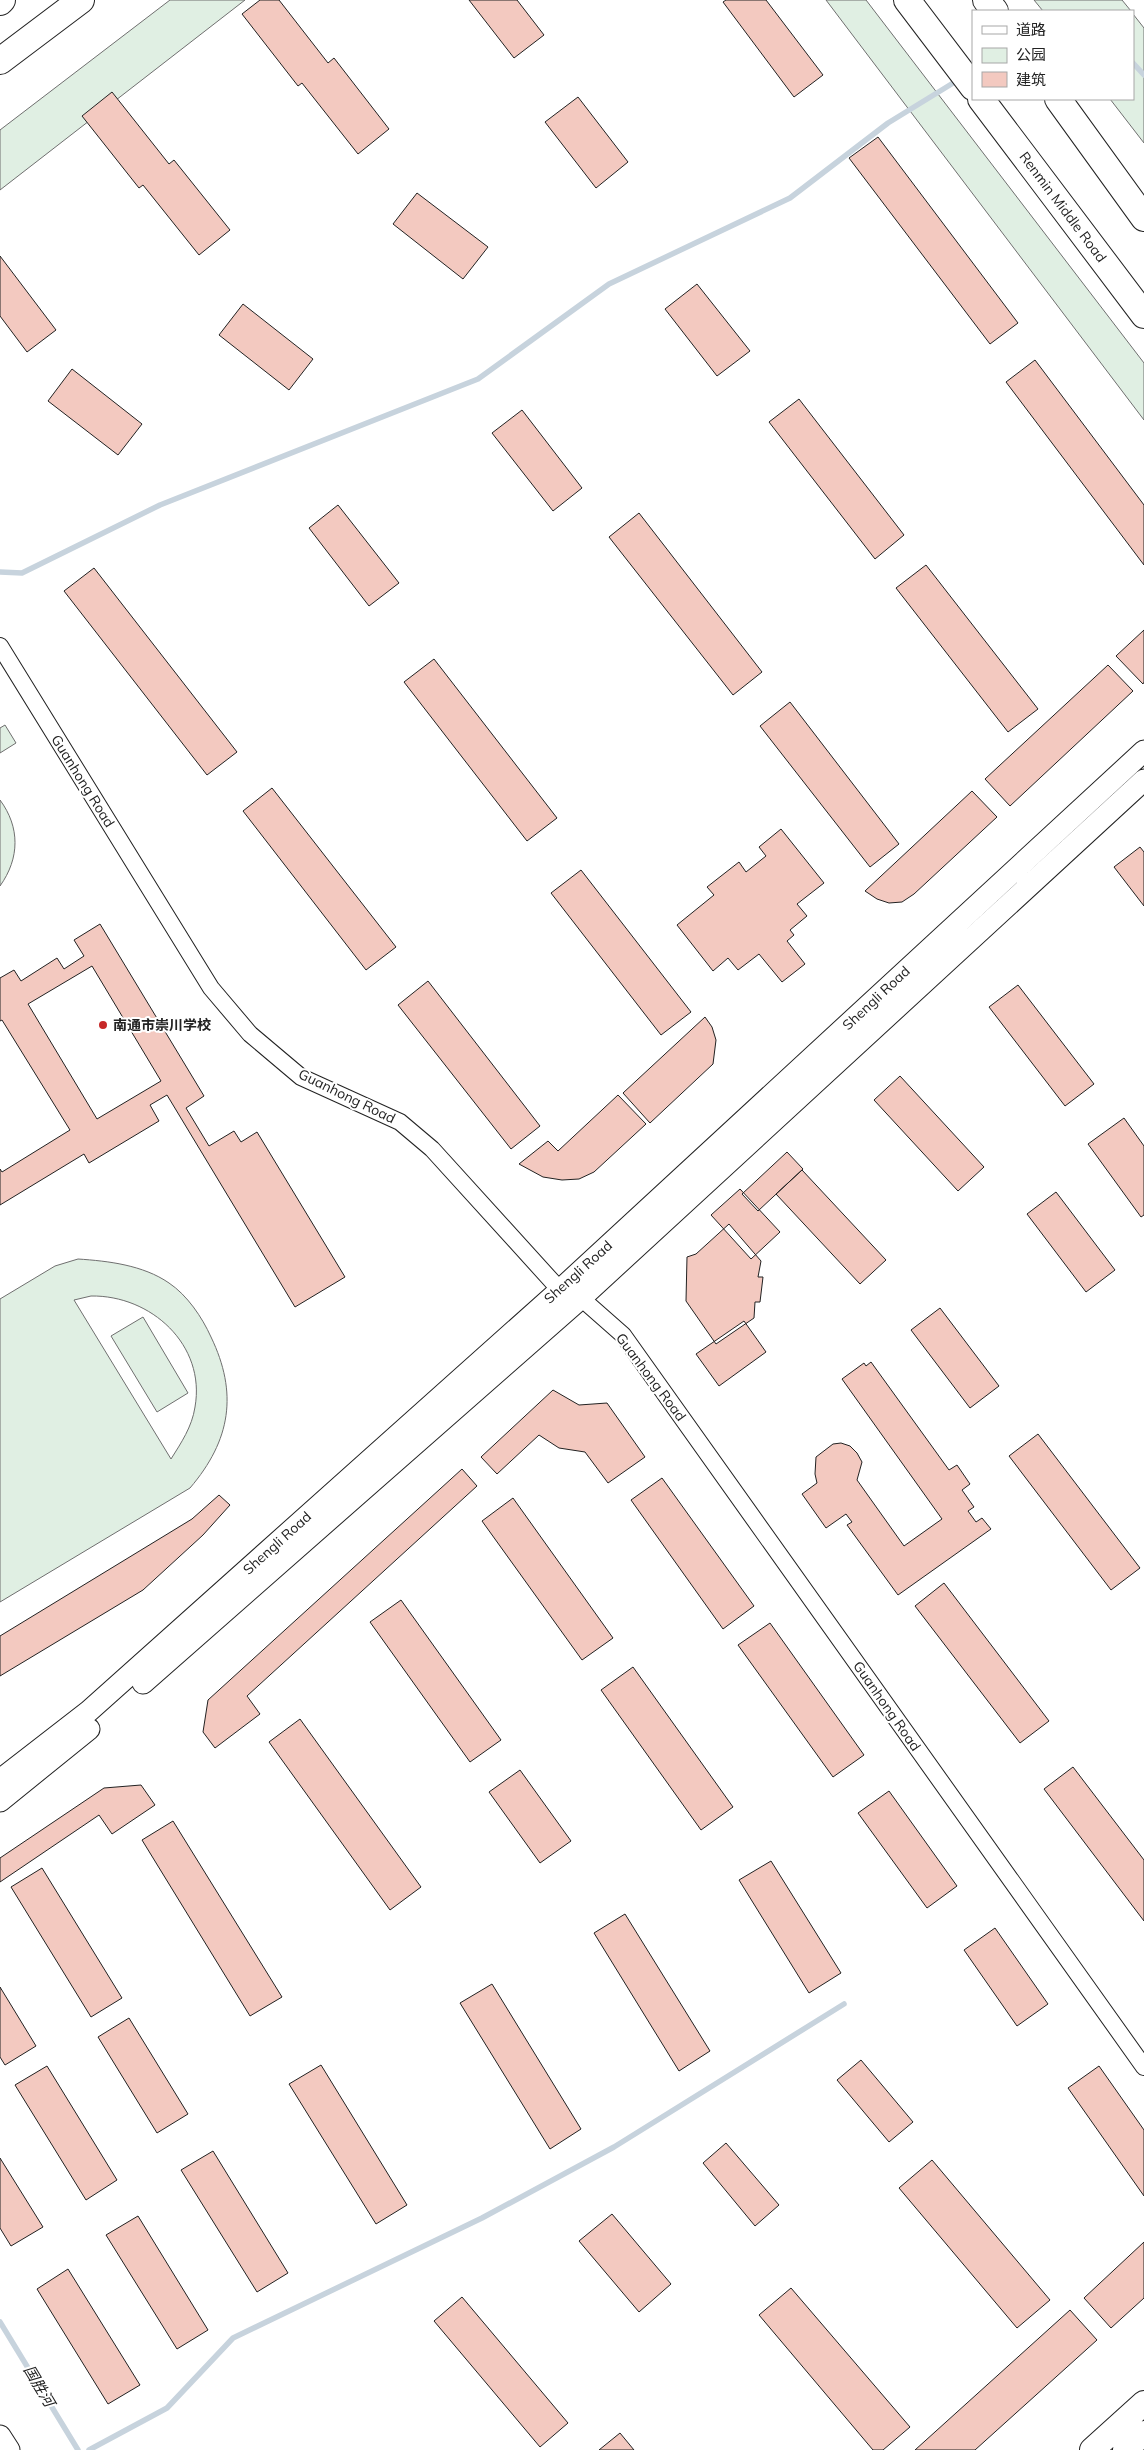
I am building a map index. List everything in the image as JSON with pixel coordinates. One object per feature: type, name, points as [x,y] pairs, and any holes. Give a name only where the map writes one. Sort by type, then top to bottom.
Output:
[{"type":"main road","points":[[0,60],[81,0]]},
{"type":"main road","points":[[907,0],[972,86]]},
{"type":"main road","name":"Renmin Middle Road","points":[[983,100],[1144,315]]},
{"type":"main road","points":[[1059,100],[1144,218]]},
{"type":"main road","points":[[1092,2450],[1144,2403]]},
{"type":"main road","points":[[1125,2450],[1144,2433]]},
{"type":"street","name":"Guanhong Road","points":[[0,646],[211,988],[250,1034],[301,1077],[400,1122],[432,1149],[560,1290],[581,1298],[623,1335],[1144,2067]]},
{"type":"street","name":"Shengli Road","points":[[0,1780],[89,1711],[560,1290],[1144,751]]},
{"type":"street","name":"Shengli Road","points":[[0,1801],[96,1724],[581,1298],[1144,780]]},
{"type":"street","points":[[0,2436],[8,2450]]},
{"type":"green space","points":[[170,0],[245,0],[0,190],[0,130]]},
{"type":"green space","points":[[826,0],[866,0],[1144,363],[1144,420]]},
{"type":"green space","points":[[1034,0],[1122,0],[1130,10],[1042,10]]},
{"type":"green space","points":[[1134,15],[1144,28],[1144,143],[1111,100],[1134,100]]},
{"type":"green space","points":[[5,725],[16,743],[0,753],[0,728]]},
{"type":"green space","points":[[0,800],[7,810],[11,821],[15,843],[11,865],[0,886]]},
{"type":"green space","points":[[78,1259],[125,1265],[148,1272],[176,1288],[199,1314],[220,1358],[225,1377],[226,1416],[222,1434],[214,1452],[204,1470],[190,1488],[0,1602],[0,1299],[55,1266]],"holes":[[[91,1296],[113,1298],[134,1304],[153,1314],[170,1328],[183,1344],[192,1363],[196,1384],[194,1414],[186,1435],[171,1459],[74,1300]]]},
{"type":"green space","points":[[143,1317],[188,1393],[157,1412],[111,1336]]},
{"type":"building","points":[[260,0],[279,0],[328,63],[334,58],[389,129],[358,154],[302,83],[298,86],[242,14]]},
{"type":"building","points":[[469,0],[517,0],[544,35],[514,58]]},
{"type":"building","points":[[726,0],[766,0],[823,75],[794,97],[723,2]]},
{"type":"building","points":[[112,92],[169,164],[174,160],[230,230],[199,255],[143,185],[139,188],[82,116]]},
{"type":"building","points":[[578,97],[628,162],[596,188],[545,122]]},
{"type":"building","points":[[878,137],[1018,323],[990,344],[849,158]]},
{"type":"building","points":[[417,193],[488,247],[463,279],[393,224]]},
{"type":"building","points":[[0,256],[56,330],[27,352],[0,316]]},
{"type":"building","points":[[697,284],[750,351],[717,376],[665,309]]},
{"type":"building","points":[[243,304],[313,359],[289,390],[219,335]]},
{"type":"building","points":[[1035,360],[1144,505],[1144,565],[1006,382]]},
{"type":"building","points":[[72,369],[142,424],[118,455],[48,401]]},
{"type":"building","points":[[799,399],[904,535],[875,559],[769,422]]},
{"type":"building","points":[[522,410],[582,488],[553,511],[492,433]]},
{"type":"building","points":[[338,505],[399,583],[369,606],[309,528]]},
{"type":"building","points":[[639,513],[762,672],[733,695],[609,537]]},
{"type":"building","points":[[926,565],[1038,709],[1008,732],[896,588]]},
{"type":"building","points":[[94,568],[237,752],[207,775],[64,591]]},
{"type":"building","points":[[1144,630],[1144,682],[1143,684],[1116,656]]},
{"type":"building","points":[[434,659],[557,818],[527,841],[404,682]]},
{"type":"building","points":[[1108,665],[1133,691],[1010,806],[985,779]]},
{"type":"building","points":[[790,702],[899,844],[870,867],[760,726]]},
{"type":"building","points":[[272,788],[396,947],[366,970],[243,811]]},
{"type":"building","points":[[972,791],[997,817],[914,894],[902,902],[889,903],[877,899],[865,891]]},
{"type":"building","points":[[781,829],[824,883],[797,904],[807,916],[790,930],[794,935],[787,941],[805,964],[782,982],[759,954],[738,970],[728,958],[713,971],[677,925],[714,895],[707,887],[739,862],[746,872],[766,856],[759,847]]},
{"type":"building","points":[[1140,847],[1144,852],[1144,906],[1114,867]]},
{"type":"building","points":[[581,870],[691,1012],[661,1035],[551,893]]},
{"type":"building","points":[[100,924],[204,1096],[186,1108],[209,1146],[234,1131],[241,1142],[257,1132],[345,1277],[295,1307],[167,1095],[150,1105],[159,1121],[89,1163],[84,1154],[0,1205],[0,1169],[2,1172],[70,1130],[2,1020],[0,1021],[0,978],[14,970],[21,981],[57,958],[64,969],[84,956],[74,940]],"holes":[[[92,966],[161,1081],[97,1119],[28,1004]]]},
{"type":"building","points":[[428,981],[540,1126],[511,1149],[398,1005]]},
{"type":"building","points":[[1018,985],[1094,1084],[1065,1106],[989,1007]]},
{"type":"building","points":[[705,1017],[712,1027],[716,1040],[713,1064],[650,1123],[623,1093]]},
{"type":"building","points":[[900,1076],[984,1167],[958,1191],[874,1100]]},
{"type":"building","points":[[618,1095],[646,1124],[594,1172],[579,1179],[562,1180],[543,1177],[519,1164],[548,1141],[558,1151]]},
{"type":"building","points":[[1124,1118],[1144,1146],[1144,1215],[1141,1217],[1088,1144]]},
{"type":"building","points":[[787,1152],[803,1169],[758,1211],[742,1194]]},
{"type":"building","points":[[802,1170],[886,1260],[860,1284],[776,1194]]},
{"type":"building","points":[[740,1189],[780,1232],[751,1259],[711,1215]]},
{"type":"building","points":[[1056,1192],[1115,1270],[1086,1292],[1027,1214]]},
{"type":"building","points":[[729,1224],[761,1261],[758,1277],[763,1277],[760,1302],[755,1302],[754,1318],[716,1344],[686,1301],[687,1257],[696,1254]]},
{"type":"building","points":[[940,1308],[999,1386],[970,1408],[911,1330]]},
{"type":"building","points":[[744,1321],[766,1352],[719,1386],[696,1354]]},
{"type":"building","points":[[871,1362],[949,1470],[957,1465],[970,1484],[962,1490],[974,1507],[968,1511],[976,1522],[982,1518],[991,1529],[898,1595],[847,1525],[852,1522],[846,1514],[826,1528],[802,1494],[817,1483],[815,1474],[816,1457],[833,1444],[841,1443],[850,1446],[857,1453],[862,1462],[857,1480],[904,1546],[942,1519],[842,1379],[864,1363],[866,1366]]},
{"type":"building","points":[[553,1390],[579,1405],[607,1403],[645,1457],[608,1483],[585,1452],[559,1448],[539,1435],[497,1474],[481,1457]]},
{"type":"building","points":[[1038,1434],[1140,1568],[1111,1590],[1009,1456]]},
{"type":"building","points":[[462,1469],[477,1486],[247,1696],[260,1714],[215,1748],[203,1732],[208,1700]]},
{"type":"building","points":[[662,1478],[754,1606],[723,1629],[631,1500]]},
{"type":"building","points":[[219,1495],[230,1505],[203,1535],[143,1590],[0,1676],[0,1636],[192,1519]]},
{"type":"building","points":[[513,1498],[613,1638],[582,1660],[482,1521]]},
{"type":"building","points":[[944,1583],[1049,1721],[1020,1743],[915,1606]]},
{"type":"building","points":[[401,1600],[501,1740],[470,1762],[370,1622]]},
{"type":"building","points":[[770,1623],[864,1755],[833,1777],[738,1645]]},
{"type":"building","points":[[633,1667],[733,1807],[701,1830],[601,1690]]},
{"type":"building","points":[[300,1719],[421,1887],[390,1910],[269,1742]]},
{"type":"building","points":[[1073,1767],[1144,1860],[1144,1921],[1044,1789]]},
{"type":"building","points":[[520,1770],[571,1841],[540,1863],[489,1792]]},
{"type":"building","points":[[141,1785],[155,1805],[112,1834],[99,1815],[0,1882],[0,1858],[104,1788]]},
{"type":"building","points":[[889,1791],[957,1886],[927,1908],[858,1813]]},
{"type":"building","points":[[173,1821],[282,1997],[250,2016],[142,1840]]},
{"type":"building","points":[[771,1861],[841,1973],[809,1993],[739,1880]]},
{"type":"building","points":[[42,1868],[122,1998],[91,2017],[11,1887]]},
{"type":"building","points":[[625,1914],[710,2051],[679,2071],[594,1933]]},
{"type":"building","points":[[995,1928],[1048,2004],[1017,2026],[964,1950]]},
{"type":"building","points":[[492,1984],[581,2129],[550,2149],[460,2003]]},
{"type":"building","points":[[0,1987],[36,2046],[5,2065],[0,2057]]},
{"type":"building","points":[[129,2018],[188,2114],[157,2133],[98,2037]]},
{"type":"building","points":[[861,2060],[913,2122],[889,2142],[837,2080]]},
{"type":"building","points":[[321,2065],[407,2205],[376,2224],[289,2084]]},
{"type":"building","points":[[47,2066],[117,2180],[86,2200],[15,2085]]},
{"type":"building","points":[[1099,2066],[1144,2130],[1144,2196],[1068,2088]]},
{"type":"building","points":[[726,2143],[779,2205],[755,2226],[703,2163]]},
{"type":"building","points":[[213,2151],[288,2273],[257,2292],[181,2170]]},
{"type":"building","points":[[0,2158],[43,2227],[11,2246],[0,2228]]},
{"type":"building","points":[[932,2160],[1050,2300],[1017,2328],[899,2188]]},
{"type":"building","points":[[612,2214],[671,2284],[639,2312],[579,2241]]},
{"type":"building","points":[[138,2216],[208,2330],[177,2349],[106,2235]]},
{"type":"building","points":[[1144,2242],[1144,2298],[1111,2328],[1084,2298]]},
{"type":"building","points":[[68,2269],[140,2385],[108,2404],[37,2289]]},
{"type":"building","points":[[791,2288],[910,2427],[883,2450],[873,2450],[759,2315]]},
{"type":"building","points":[[462,2297],[568,2423],[540,2447],[434,2321]]},
{"type":"building","points":[[1070,2310],[1097,2340],[975,2450],[915,2450]]},
{"type":"building","points":[[620,2433],[634,2450],[599,2450]]},
{"type":"waterway","points":[[1134,64],[1144,75]]},
{"type":"waterway","points":[[0,572],[22,573],[160,505],[478,379],[609,284],[790,198],[888,123],[958,80]]},
{"type":"waterway","points":[[89,2450],[167,2408],[233,2338],[482,2218],[614,2147],[844,2004]]},
{"type":"waterway","name":"国胜河","points":[[0,2322],[78,2450]]},
{"type":"place","name":"南通市崇川学校","points":[[103,1025]]}]
